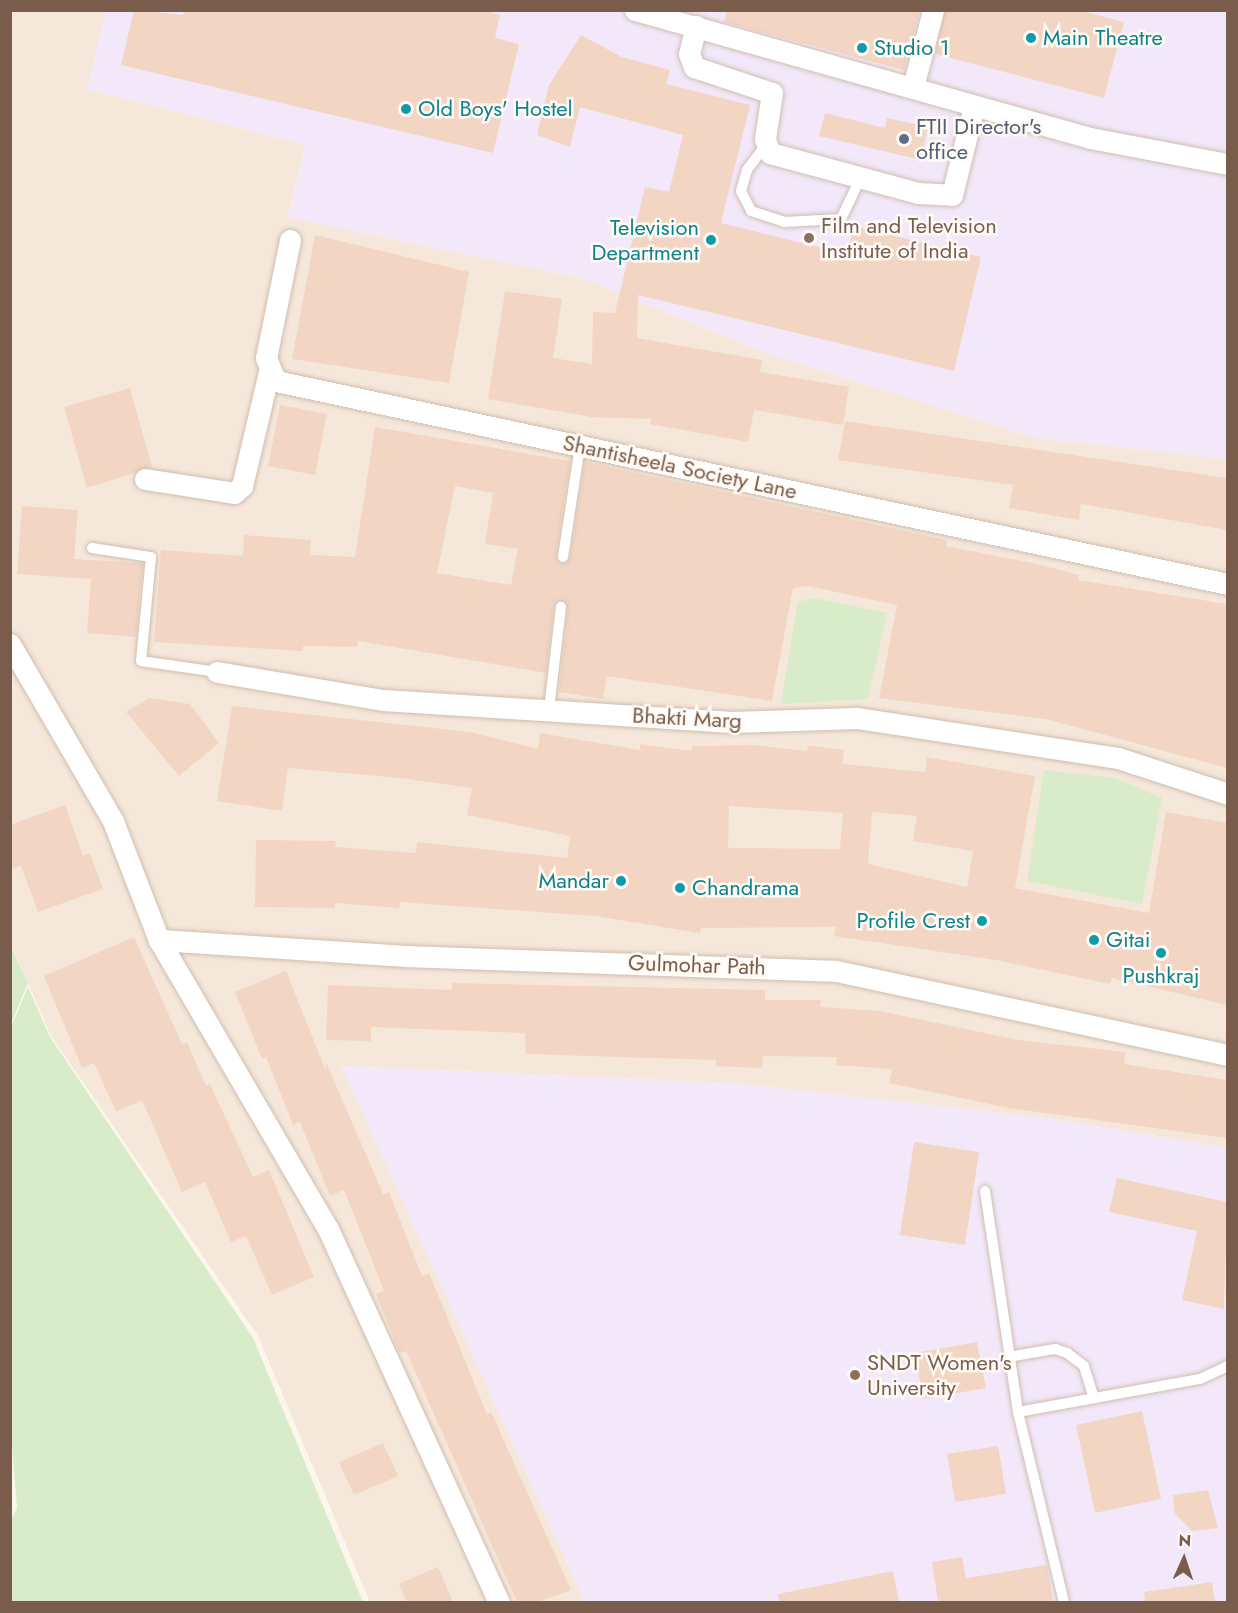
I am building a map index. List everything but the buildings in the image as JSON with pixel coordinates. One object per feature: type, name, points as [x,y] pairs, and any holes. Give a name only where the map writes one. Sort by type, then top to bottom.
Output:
[{"type":"street","points":[[635,10],[1090,138],[1227,165]]},
{"type":"street","points":[[913,87],[933,10]]},
{"type":"street","points":[[696,26],[689,54],[694,68],[771,93],[765,146],[770,153],[940,197],[952,195],[975,106]]},
{"type":"street","points":[[145,479],[234,493],[242,486],[269,372],[266,358],[290,240]]},
{"type":"street","name":"Shantisheela Society Lane","points":[[269,372],[276,381],[1227,584]]},
{"type":"street","points":[[10,644],[113,821],[159,940],[328,1229],[499,1602]]},
{"type":"street","name":"Bhakti Marg","points":[[217,672],[383,700],[732,722],[857,718],[1118,758],[1227,794]]},
{"type":"street","name":"Gulmohar Path","points":[[159,940],[407,956],[836,971],[1227,1055]]},
{"type":"lane","points":[[765,146],[747,170],[741,191],[751,211],[773,218],[809,223],[841,219],[861,177]]},
{"type":"lane","points":[[563,557],[580,446]]},
{"type":"lane","name":"Bhakti Marg","points":[[92,548],[151,557],[141,661],[217,672]]},
{"type":"lane","points":[[549,709],[561,607]]},
{"type":"lane","points":[[985,1191],[1018,1412],[1064,1602]]},
{"type":"lane","points":[[1008,1357],[1055,1349],[1067,1353],[1084,1366],[1094,1398]]},
{"type":"lane","points":[[1018,1412],[1200,1379],[1227,1366]]},
{"type":"shaded area","points":[[10,11],[106,11],[87,89],[305,144],[288,217],[585,279],[769,354],[1036,438],[1227,459],[1227,1148],[1047,1118],[733,1083],[342,1066],[585,1602],[370,1602],[258,1336],[51,1036],[11,944]]},
{"type":"shaded area","name":"Film and Television Institute of India","points":[[106,11],[1227,11],[1227,459],[1036,438],[769,354],[585,279],[288,217],[305,144],[87,89]]},
{"type":"shaded area","name":"SNDT Women's University","points":[[341,1066],[733,1083],[1047,1118],[1227,1148],[1227,1602],[585,1602]]},
{"type":"green space","points":[[814,598],[887,613],[868,699],[781,704],[798,602]]},
{"type":"green space","points":[[1044,770],[1115,778],[1162,798],[1142,904],[1027,881]]},
{"type":"green space","points":[[10,944],[28,983],[11,1024],[10,1024]]},
{"type":"green space","points":[[28,987],[50,1037],[253,1338],[363,1602],[11,1602],[11,1519],[17,1508],[10,1420],[10,1030]]},
{"type":"place","name":"Main Theatre","points":[[1031,38]]},
{"type":"place","name":"Studio 1","points":[[862,48]]},
{"type":"place","name":"Old Boys' Hostel","points":[[406,109]]},
{"type":"place","name":"FTII Director's office","points":[[904,139]]},
{"type":"place","name":"Film and Television Institute of India","points":[[809,238]]},
{"type":"place","name":"Television Department","points":[[711,240]]},
{"type":"place","name":"Mandar","points":[[621,881]]},
{"type":"place","name":"Chandrama","points":[[680,888]]},
{"type":"place","name":"Profile Crest","points":[[982,921]]},
{"type":"place","name":"Gitai","points":[[1094,940]]},
{"type":"place","name":"Pushkraj","points":[[1161,953]]},
{"type":"place","name":"SNDT Women's University","points":[[855,1375]]}]
